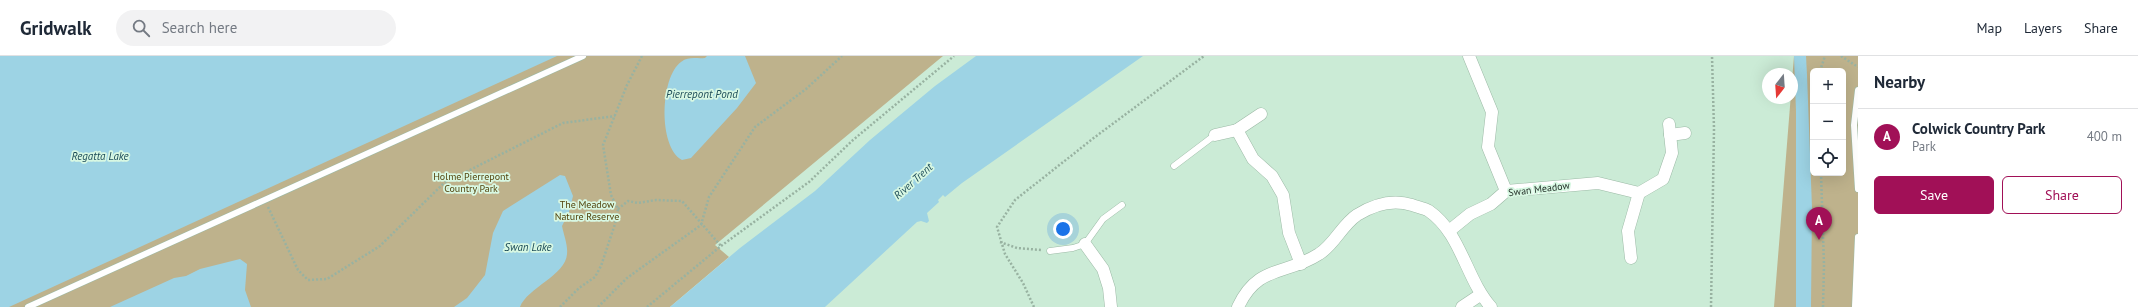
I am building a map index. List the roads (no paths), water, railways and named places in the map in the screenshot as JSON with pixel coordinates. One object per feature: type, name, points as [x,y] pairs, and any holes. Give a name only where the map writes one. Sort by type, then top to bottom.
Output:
[{"type":"street","points":[[1468,56],[1492,112],[1488,147],[1506,191]]},
{"type":"street","points":[[1216,135],[1237,130],[1261,114]]},
{"type":"street","points":[[1631,258],[1628,231],[1639,194],[1663,179],[1672,153],[1670,129],[1685,133]]},
{"type":"street","points":[[1237,130],[1253,159],[1272,176],[1283,195],[1289,233],[1301,264]]},
{"type":"street","name":"Swan Meadow","points":[[1449,232],[1470,214],[1491,204],[1506,191],[1598,183],[1639,194]]},
{"type":"street","points":[[1238,307],[1246,292],[1258,279],[1271,272],[1301,264],[1320,254],[1356,216],[1375,205],[1403,202],[1428,211],[1449,232],[1480,295],[1491,307]]},
{"type":"street","points":[[1085,244],[1103,269],[1109,288],[1111,307]]},
{"type":"street","points":[[1462,307],[1480,295]]},
{"type":"lane","points":[[28,307],[583,56]]},
{"type":"lane","points":[[1858,90],[1854,125],[1858,189]]},
{"type":"lane","points":[[1174,166],[1216,135]]},
{"type":"lane","points":[[1050,251],[1072,248],[1085,244],[1103,219],[1122,205]]},
{"type":"lane","points":[[1855,307],[1858,237]]},
{"type":"water","name":"Regatta Lake","points":[[0,56],[557,56],[9,307],[0,307]]},
{"type":"water","name":"Pierrepont Pond","points":[[707,56],[745,56],[756,83],[737,108],[691,158],[682,160],[674,153],[669,141],[666,127],[666,96],[669,82],[674,70],[681,62],[687,59],[705,58]]},
{"type":"water","name":"River Trent","points":[[976,56],[1143,56],[962,183],[945,197],[943,195],[938,200],[939,202],[927,213],[929,221],[927,223],[921,221],[917,222],[825,307],[670,307],[740,248],[815,191],[870,140],[935,86]]},
{"type":"water","points":[[1794,56],[1806,56],[1812,208],[1811,307],[1796,307],[1796,104],[1798,104],[1798,68],[1794,68]]},
{"type":"water","name":"Swan Lake","points":[[560,175],[565,176],[573,196],[569,212],[562,226],[567,251],[565,262],[554,275],[524,300],[520,307],[454,307],[467,298],[485,275],[493,233],[503,211]]},
{"type":"water","points":[[240,259],[247,264],[245,290],[251,307],[110,307],[174,278],[186,276],[200,269]]},
{"type":"place","name":"Colwick Country Park","points":[[1819,240]]},
{"type":"park label","name":"Holme Pierrepont Country Park","points":[[471,182]]},
{"type":"park label","name":"The Meadow Nature Reserve","points":[[587,210]]}]
